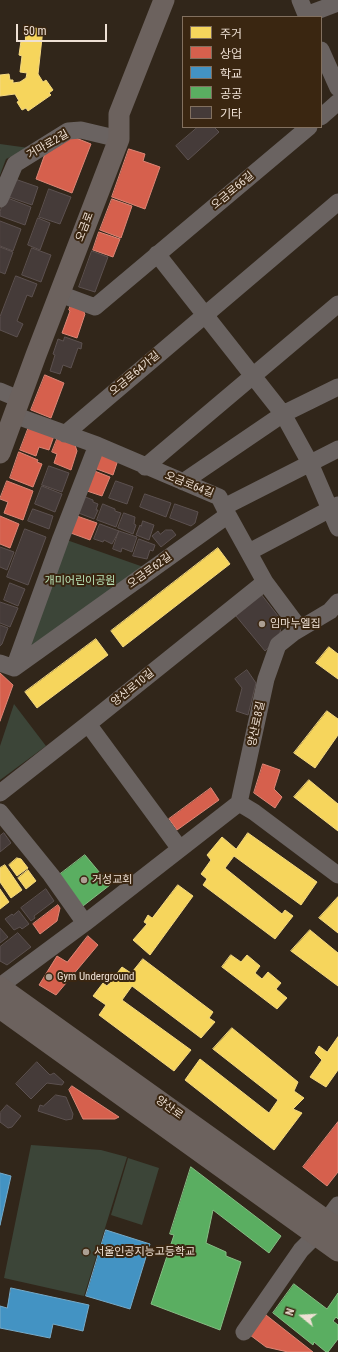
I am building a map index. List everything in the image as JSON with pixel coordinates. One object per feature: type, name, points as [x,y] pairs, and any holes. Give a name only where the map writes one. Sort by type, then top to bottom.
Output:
[{"type":"main road","name":"오금로","points":[[0,453],[16,407],[118,139],[119,114],[164,0]]},
{"type":"main road","name":"양산로","points":[[0,987],[329,1222],[338,1251]]},
{"type":"main road","name":"양산로","points":[[0,1008],[329,1222]]},
{"type":"street","points":[[305,11],[338,3]]},
{"type":"street","points":[[322,52],[338,88]]},
{"type":"street","points":[[322,116],[338,102]]},
{"type":"street","name":"오금로66길","points":[[60,294],[95,307],[308,128]]},
{"type":"street","name":"거마로2길","points":[[0,199],[15,164],[68,131],[81,130],[118,139]]},
{"type":"street","name":"오금로64가길","points":[[65,434],[338,202]]},
{"type":"street","points":[[157,254],[283,414],[334,507],[338,528]]},
{"type":"street","points":[[145,467],[338,304]]},
{"type":"street","points":[[183,482],[283,414],[338,387]]},
{"type":"street","name":"오금로64길","points":[[0,391],[16,407],[65,434],[97,445],[145,467],[219,497],[265,582],[300,629]]},
{"type":"street","name":"오금로62길","points":[[7,666],[58,546],[97,445]]},
{"type":"street","name":"오금로62길","points":[[7,666],[226,511],[310,463],[338,449]]},
{"type":"street","points":[[249,552],[334,507]]},
{"type":"street","name":"양산로10길","points":[[0,793],[265,582]]},
{"type":"street","name":"양산로8길","points":[[239,803],[266,679],[278,645],[293,633],[330,611],[338,602]]},
{"type":"street","points":[[88,724],[180,849]]},
{"type":"street","points":[[0,987],[239,803],[254,812],[338,875]]},
{"type":"street","points":[[0,812],[51,875],[85,923]]},
{"type":"street","points":[[244,1332],[301,1250],[329,1222]]},
{"type":"green space","points":[[0,144],[29,148],[6,159],[0,175]]},
{"type":"green space","name":"개미어린이공원","points":[[61,538],[152,570],[14,668]]},
{"type":"green space","points":[[14,704],[46,746],[0,780],[0,746]]},
{"type":"green space","points":[[31,1145],[101,1150],[127,1157],[84,1296],[4,1278]]},
{"type":"green space","points":[[128,1158],[159,1168],[142,1225],[111,1215]]},
{"type":"building: 주거","points":[[26,27],[43,29],[38,74],[43,82],[46,80],[53,90],[49,93],[51,95],[28,111],[26,108],[22,110],[17,102],[19,101],[15,94],[0,96],[0,75],[9,74],[10,80],[13,80],[13,83],[20,82],[26,78],[27,73],[20,72],[22,56],[19,55],[21,41],[25,41]]},
{"type":"building: 주거","points":[[218,548],[230,564],[123,647],[111,631]]},
{"type":"building: 주거","points":[[96,639],[108,655],[37,708],[25,692]]},
{"type":"building: 주거","points":[[329,647],[338,654],[338,679],[316,663]]},
{"type":"building: 주거","points":[[0,677],[3,677],[5,688],[2,689],[4,699],[0,700]]},
{"type":"building: 주거","points":[[327,711],[338,719],[338,735],[315,768],[294,753]]},
{"type":"building: 주거","points":[[309,780],[338,804],[338,831],[294,797]]},
{"type":"building: 주거","points":[[248,833],[317,882],[301,905],[234,856],[225,868],[282,914],[285,910],[293,916],[275,939],[203,885],[207,879],[201,874],[211,860],[207,855],[222,837],[236,849]]},
{"type":"building: 주거","points":[[17,858],[21,859],[28,868],[17,876],[9,865]]},
{"type":"building: 주거","points":[[5,865],[22,890],[11,898],[0,882],[0,868]]},
{"type":"building: 주거","points":[[28,870],[36,881],[26,889],[18,878]]},
{"type":"building: 주거","points":[[178,885],[193,896],[150,955],[133,940],[147,924],[144,922],[148,915],[152,918]]},
{"type":"building: 주거","points":[[0,889],[9,902],[0,909]]},
{"type":"building: 주거","points":[[338,897],[338,933],[319,918]]},
{"type":"building: 주거","points":[[310,930],[338,953],[338,986],[291,951]]},
{"type":"building: 주거","points":[[231,955],[241,962],[247,955],[260,966],[255,973],[262,979],[268,972],[281,983],[276,989],[287,998],[277,1009],[222,967]]},
{"type":"building: 주거","points":[[143,959],[213,1012],[209,1018],[215,1022],[201,1038],[132,986],[122,1000],[191,1050],[174,1071],[99,1015],[106,1005],[93,996],[103,983],[107,986],[122,967],[131,973]]},
{"type":"building: 주거","points":[[232,1028],[298,1082],[294,1091],[304,1098],[293,1109],[302,1113],[274,1150],[185,1080],[200,1059],[269,1113],[278,1100],[213,1049]]},
{"type":"building: 주거","points":[[338,1037],[338,1070],[326,1087],[310,1077],[322,1060],[315,1053],[319,1046],[327,1052]]},
{"type":"building: 상업","points":[[71,136],[91,144],[72,193],[36,179],[46,151]]},
{"type":"building: 상업","points":[[129,149],[145,154],[143,161],[160,167],[145,209],[112,197]]},
{"type":"building: 상업","points":[[112,199],[132,206],[121,238],[100,230]]},
{"type":"building: 상업","points":[[99,232],[120,239],[113,257],[93,250]]},
{"type":"building: 상업","points":[[72,302],[86,308],[77,338],[62,333]]},
{"type":"building: 상업","points":[[45,375],[64,383],[51,418],[31,410]]},
{"type":"building: 상업","points":[[30,424],[55,433],[49,450],[39,447],[36,456],[20,450]]},
{"type":"building: 상업","points":[[58,437],[74,442],[77,451],[71,470],[54,463],[57,454],[52,452]]},
{"type":"building: 상업","points":[[19,452],[38,460],[37,462],[42,464],[33,487],[10,478]]},
{"type":"building: 상업","points":[[104,455],[118,460],[113,475],[94,468],[97,458]]},
{"type":"building: 상업","points":[[92,470],[110,477],[102,496],[87,491]]},
{"type":"building: 상업","points":[[7,481],[33,491],[23,520],[4,513],[8,502],[0,499]]},
{"type":"building: 상업","points":[[74,515],[97,523],[90,540],[68,532]]},
{"type":"building: 상업","points":[[0,516],[19,524],[10,548],[0,544]]},
{"type":"building: 상업","points":[[0,673],[13,685],[0,721]]},
{"type":"building: 상업","points":[[263,764],[280,770],[274,789],[282,797],[275,808],[254,793]]},
{"type":"building: 상업","points":[[211,788],[219,800],[177,830],[169,819]]},
{"type":"building: 상업","points":[[58,905],[60,908],[57,921],[40,934],[33,924]]},
{"type":"building: 상업","points":[[88,936],[98,945],[56,995],[39,985],[57,956],[67,962]]},
{"type":"building: 상업","points":[[72,1086],[119,1117],[115,1119],[83,1119],[69,1090]]},
{"type":"building: 상업","points":[[338,1122],[338,1172],[327,1186],[303,1167]]},
{"type":"building: 상업","points":[[266,1315],[313,1352],[288,1352],[266,1347],[250,1335]]},
{"type":"building: 학교","points":[[0,1173],[11,1176],[0,1225]]},
{"type":"building: 학교","points":[[106,1230],[150,1244],[130,1309],[86,1296]]},
{"type":"building: 학교","points":[[11,1288],[89,1305],[83,1331],[53,1324],[50,1338],[0,1328],[0,1306],[7,1308]]},
{"type":"building: 공공","name":"거성교회","points":[[85,855],[110,885],[83,906],[59,875]]},
{"type":"building: 공공","points":[[191,1167],[281,1236],[269,1253],[213,1210],[206,1243],[226,1252],[226,1256],[241,1262],[220,1330],[151,1304],[174,1235],[170,1234]]},
{"type":"building: 공공","points":[[294,1284],[327,1309],[338,1293],[338,1319],[336,1317],[333,1321],[338,1325],[338,1339],[328,1352],[314,1342],[313,1345],[273,1313]]},
{"type":"building: 기타","points":[[197,128],[215,128],[219,132],[188,160],[176,146]]},
{"type":"building: 기타","points":[[12,178],[38,187],[32,205],[6,196]]},
{"type":"building: 기타","points":[[49,189],[71,197],[60,224],[39,217]]},
{"type":"building: 기타","points":[[5,197],[31,207],[25,225],[0,216]]},
{"type":"building: 기타","points":[[38,218],[50,223],[40,250],[28,245]]},
{"type":"building: 기타","points":[[0,221],[21,229],[13,251],[0,246]]},
{"type":"building: 기타","points":[[0,247],[13,252],[5,274],[0,272]]},
{"type":"building: 기타","points":[[32,248],[51,255],[41,282],[22,275]]},
{"type":"building: 기타","points":[[92,251],[108,257],[95,292],[79,287]]},
{"type":"building: 기타","points":[[16,276],[37,284],[32,297],[27,295],[17,321],[23,324],[17,337],[0,330],[0,317]]},
{"type":"building: 기타","points":[[65,337],[82,343],[81,349],[78,348],[71,368],[63,365],[60,374],[50,371],[55,355],[53,354],[58,339],[63,341]]},
{"type":"building: 기타","points":[[49,466],[69,473],[62,492],[42,485]]},
{"type":"building: 기타","points":[[116,481],[133,487],[127,504],[109,498]]},
{"type":"building: 기타","points":[[42,486],[62,494],[55,512],[35,504]]},
{"type":"building: 기타","points":[[145,494],[171,503],[166,517],[140,507]]},
{"type":"building: 기타","points":[[83,496],[98,504],[96,510],[98,510],[94,519],[76,512]]},
{"type":"building: 기타","points":[[103,504],[121,513],[116,527],[97,520]]},
{"type":"building: 기타","points":[[175,504],[198,512],[195,523],[191,526],[170,518]]},
{"type":"building: 기타","points":[[33,509],[53,516],[49,529],[28,521]]},
{"type":"building: 기타","points":[[124,513],[135,517],[134,524],[136,525],[133,534],[118,528]]},
{"type":"building: 기타","points":[[143,521],[154,525],[149,540],[136,535]]},
{"type":"building: 기타","points":[[100,524],[119,531],[112,544],[104,540],[103,542],[94,539]]},
{"type":"building: 기타","points":[[25,529],[46,537],[28,585],[7,577]]},
{"type":"building: 기타","points":[[166,530],[172,530],[176,535],[161,547],[152,536],[158,531],[160,534]]},
{"type":"building: 기타","points":[[119,531],[137,537],[132,552],[122,548],[121,552],[113,549]]},
{"type":"building: 기타","points":[[139,539],[155,545],[153,551],[150,550],[147,559],[133,556]]},
{"type":"building: 기타","points":[[0,547],[14,552],[7,570],[0,567]]},
{"type":"building: 기타","points":[[10,583],[25,589],[18,606],[4,600]]},
{"type":"building: 기타","name":"임마누엘집","points":[[261,594],[282,621],[280,633],[274,643],[265,651],[236,616]]},
{"type":"building: 기타","points":[[0,602],[18,608],[10,627],[0,623]]},
{"type":"building: 기타","points":[[0,625],[8,628],[0,646]]},
{"type":"building: 기타","points":[[247,670],[256,683],[248,715],[236,711],[242,688],[235,679]]},
{"type":"building: 기타","points":[[4,833],[11,843],[0,852],[0,836]]},
{"type":"building: 기타","points":[[46,889],[54,901],[34,916],[35,918],[31,921],[21,908]]},
{"type":"building: 기타","points":[[19,911],[29,924],[22,929],[20,927],[14,930],[5,919]]},
{"type":"building: 기타","points":[[0,928],[8,937],[0,943]]},
{"type":"building: 기타","points":[[18,933],[31,947],[7,965],[0,961],[0,947]]},
{"type":"building: 기타","points":[[37,1062],[50,1075],[54,1073],[64,1082],[62,1085],[47,1083],[31,1099],[16,1084]]},
{"type":"building: 기타","points":[[56,1095],[66,1097],[73,1114],[72,1119],[66,1120],[38,1111],[40,1105],[43,1106]]},
{"type":"building: 기타","points":[[7,1105],[21,1116],[12,1127],[8,1128],[0,1122],[0,1113]]},
{"type":"place","name":"임마누엘집","points":[[262,624]]},
{"type":"place","name":"거성교회","points":[[84,880]]},
{"type":"place","name":"Gym Underground","points":[[49,977]]},
{"type":"place","name":"서울인공지능고등학교","points":[[86,1252]]}]
